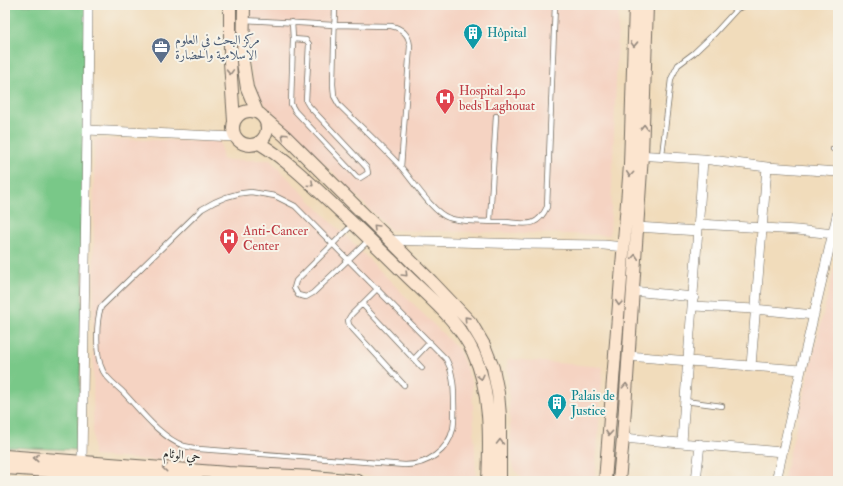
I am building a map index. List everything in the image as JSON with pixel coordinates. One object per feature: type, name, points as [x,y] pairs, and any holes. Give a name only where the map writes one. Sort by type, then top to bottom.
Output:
[{"type":"street","points":[[82,461],[88,130],[88,5]]},
{"type":"street","points":[[230,5],[230,62],[234,121],[233,132],[235,137],[243,144],[248,146],[258,143],[266,135],[267,124],[261,116],[247,88],[244,68],[244,5]]},
{"type":"street","points":[[619,481],[637,227],[635,5]]},
{"type":"street","points":[[605,481],[624,247],[636,155],[648,5]]},
{"type":"street","points":[[234,121],[242,113],[247,111],[261,116],[285,136],[471,323],[484,345],[493,368],[498,393],[500,416],[500,481]]},
{"type":"street","points":[[88,130],[235,137]]},
{"type":"street","points":[[258,143],[293,167],[370,239],[435,303],[460,331],[472,351],[480,372],[485,395],[488,441],[488,481]]},
{"type":"street","points":[[636,155],[662,155],[767,167],[838,172]]},
{"type":"street","points":[[682,443],[703,159]]},
{"type":"street","points":[[751,366],[767,167]]},
{"type":"street","points":[[776,481],[834,234],[838,211]]},
{"type":"street","points":[[637,227],[762,227],[834,234]]},
{"type":"street","points":[[389,240],[624,247]]},
{"type":"street","points":[[632,291],[693,301],[814,315]]},
{"type":"street","points":[[628,356],[801,370]]},
{"type":"street","points":[[623,438],[782,452]]},
{"type":"street","points":[[696,481],[700,444]]},
{"type":"street","name":"حي الوئام","points":[[5,456],[82,461],[211,476],[358,481]]},
{"type":"street","name":"حي الوئام","points":[[5,468],[130,479],[197,481]]},
{"type":"lane","points":[[335,5],[334,96],[339,105],[401,167],[439,213],[448,218],[458,220],[526,224],[536,222],[543,216],[547,208],[555,5]]},
{"type":"lane","points":[[662,155],[671,78],[678,65],[694,53],[737,7],[746,5]]},
{"type":"lane","points":[[244,20],[334,25],[391,26],[397,27],[404,32],[409,40],[401,167]]},
{"type":"lane","points":[[292,22],[293,40],[291,104],[295,111],[357,177],[364,177],[368,173],[367,168],[306,101],[309,44],[306,40],[293,40]]},
{"type":"lane","points":[[490,221],[496,116]]},
{"type":"lane","points":[[251,192],[275,196],[295,206],[334,244],[348,260],[378,288],[446,359],[451,373],[454,396],[454,426],[450,439],[436,454],[424,462],[412,465],[357,462],[207,450],[184,446],[157,427],[102,370],[99,356],[98,322],[102,307],[202,208],[214,201],[239,193],[251,192]]},
{"type":"lane","points":[[353,224],[296,281],[294,288],[298,295],[306,297],[313,293],[370,239]]},
{"type":"lane","points":[[378,288],[351,315],[348,320],[349,325],[404,385]]},
{"type":"lane","points":[[362,304],[422,368]]},
{"type":"lane","points":[[414,359],[430,342]]},
{"type":"lane","points":[[685,401],[722,406]]},
{"type":"shaded area","name":"Hospital 240 beds Laghouat","points":[[250,5],[619,5],[610,235],[390,230],[267,107],[258,94],[248,62]]},
{"type":"shaded area","name":"Anti-Cancer Center","points":[[94,139],[220,141],[223,160],[270,160],[459,350],[472,383],[476,475],[466,481],[439,481],[93,456]]},
{"type":"shaded area","points":[[838,255],[838,481],[783,481],[837,256]]},
{"type":"shaded area","points":[[511,359],[603,367],[595,481],[526,481],[517,473],[512,465],[507,360]]},
{"type":"green space","points":[[6,5],[91,5],[78,450],[5,447]]},
{"type":"place","name":"Hôpital","points":[[473,50]]},
{"type":"place","name":"مركز البحث في العلوم الاسلامية والحضارة","points":[[161,64]]},
{"type":"place","name":"Hospital 240 beds Laghouat","points":[[445,115]]},
{"type":"place","name":"Anti-Cancer Center","points":[[229,255]]},
{"type":"place","name":"Palais de Justice","points":[[557,420]]}]
